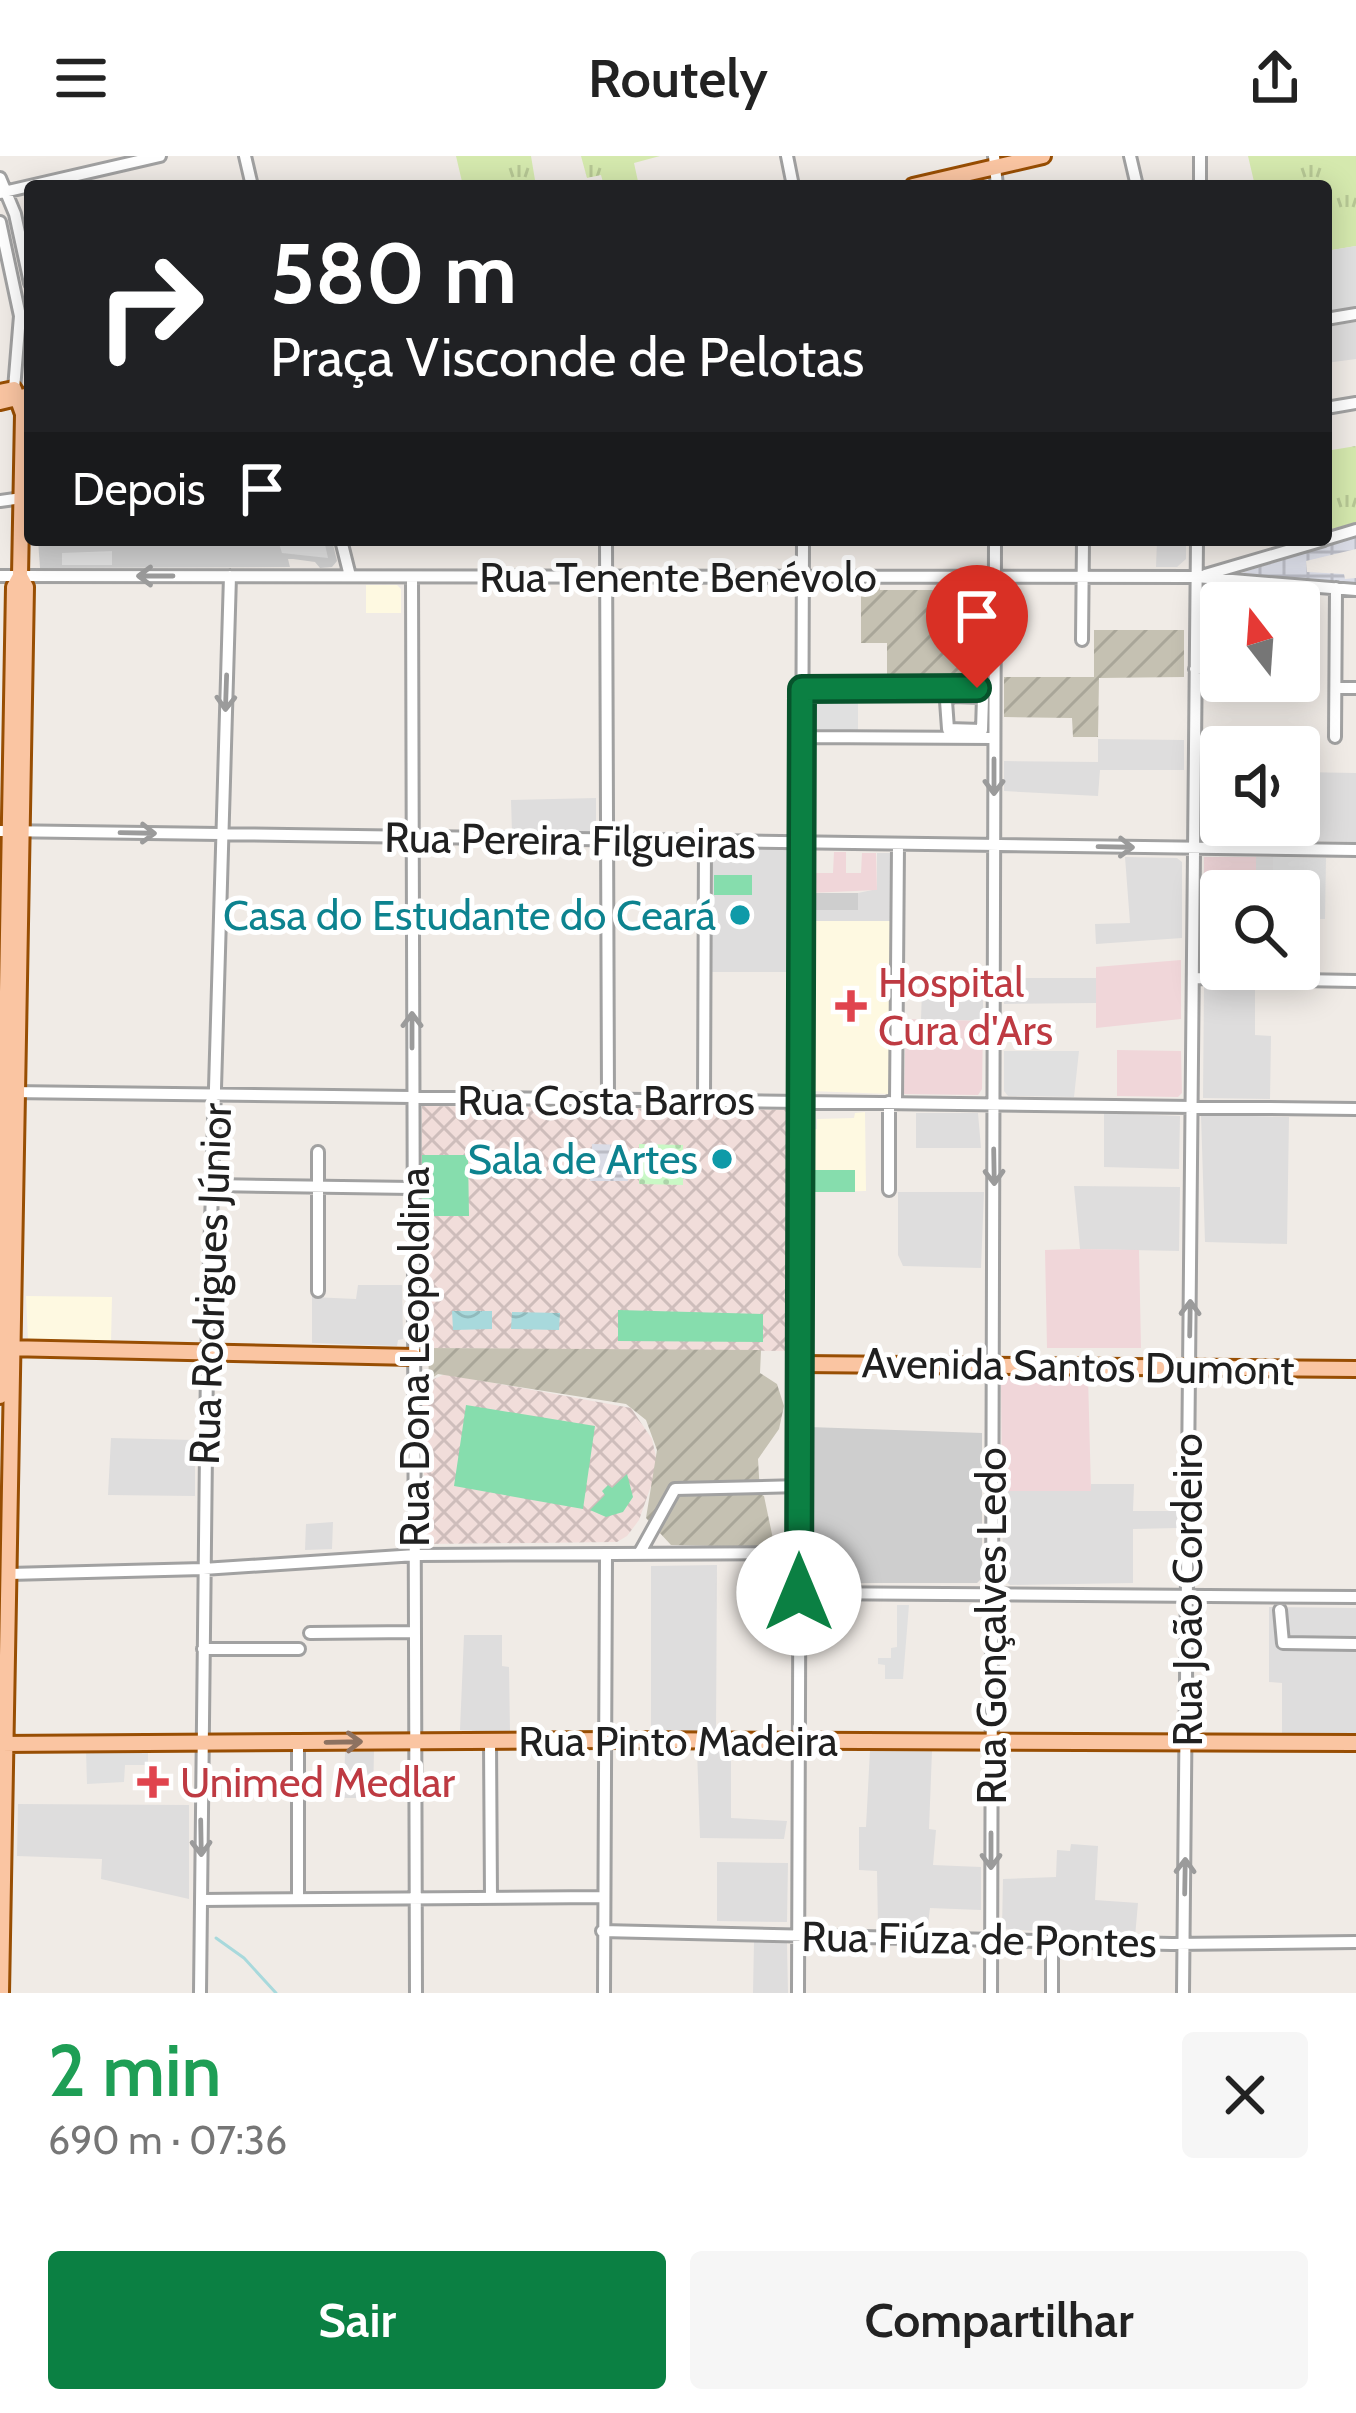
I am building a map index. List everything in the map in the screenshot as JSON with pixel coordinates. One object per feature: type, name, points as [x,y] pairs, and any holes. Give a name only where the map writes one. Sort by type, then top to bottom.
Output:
[{"type":"main road","points":[[934,180],[996,161],[1043,156]]},
{"type":"main road","points":[[0,402],[20,396],[22,498],[20,576],[14,586],[10,831],[4,1348],[9,1574],[2,1993]]},
{"type":"main road","points":[[4,1348],[414,1357]]},
{"type":"main road","points":[[0,1396],[4,1348]]},
{"type":"main road","name":"Avenida Santos Dumont","points":[[800,1364],[1356,1369]]},
{"type":"main road","name":"Rua Pinto Madeira","points":[[3,1744],[1356,1743]]},
{"type":"street","points":[[55,180],[160,156]]},
{"type":"street","points":[[0,178],[15,214],[24,255]]},
{"type":"street","points":[[0,222],[20,316],[20,396]]},
{"type":"street","points":[[0,501],[22,498]]},
{"type":"street","points":[[342,546],[350,576]]},
{"type":"street","points":[[606,546],[608,1100]]},
{"type":"street","points":[[798,1993],[802,546]]},
{"type":"street","name":"Rua Gonçalves Ledo","points":[[991,1993],[995,546]]},
{"type":"street","points":[[1082,640],[1083,546]]},
{"type":"street","name":"Rua João Cordeiro","points":[[1183,1993],[1197,546]]},
{"type":"street","points":[[1196,577],[1287,546]]},
{"type":"street","name":"Rua Tenente Benévolo","points":[[0,576],[1196,577],[1356,590]]},
{"type":"street","name":"Rua Rodrigues Júnior","points":[[200,1993],[207,1351],[230,576]]},
{"type":"street","name":"Rua Dona Leopoldina","points":[[412,577],[416,1993]]},
{"type":"street","points":[[1335,737],[1336,588]]},
{"type":"street","points":[[1196,669],[1200,669]]},
{"type":"street","points":[[940,688],[940,738]]},
{"type":"street","points":[[802,689],[994,688]]},
{"type":"street","points":[[1336,688],[1356,688]]},
{"type":"street","points":[[953,696],[983,697],[985,727],[978,732],[948,729],[946,701],[953,696]]},
{"type":"street","points":[[801,736],[994,738]]},
{"type":"street","name":"Rua Pereira Filgueiras","points":[[10,831],[1356,850]]},
{"type":"street","points":[[704,1101],[705,842]]},
{"type":"street","points":[[889,1190],[898,845]]},
{"type":"street","points":[[1194,978],[1356,981]]},
{"type":"street","name":"Rua Costa Barros","points":[[8,1092],[1356,1109]]},
{"type":"street","points":[[318,1153],[318,1291]]},
{"type":"street","points":[[212,1185],[413,1188]]},
{"type":"street","points":[[639,1554],[675,1489],[801,1486]]},
{"type":"street","points":[[9,1574],[416,1556],[798,1553]]},
{"type":"street","points":[[604,1993],[606,1555]]},
{"type":"street","points":[[799,1593],[1356,1597]]},
{"type":"street","points":[[1280,1610],[1282,1643],[1356,1644]]},
{"type":"street","points":[[310,1633],[414,1631]]},
{"type":"street","points":[[202,1648],[299,1649]]},
{"type":"street","points":[[490,1742],[491,1898]]},
{"type":"street","points":[[298,1743],[298,1899]]},
{"type":"street","points":[[202,1900],[602,1898]]},
{"type":"street","name":"Rua Fiúza de Pontes","points":[[602,1931],[1185,1944],[1356,1942]]},
{"type":"street","points":[[1052,1941],[1052,1993]]},
{"type":"shaded area","points":[[1356,246],[1356,306],[1332,311],[1332,250]]},
{"type":"shaded area","points":[[1356,322],[1356,359],[1332,362],[1332,326]]},
{"type":"shaded area","points":[[1356,537],[1356,549],[1306,561],[1307,572],[1344,574],[1345,579],[1356,578],[1356,584],[1241,573],[1332,546]]},
{"type":"shaded area","points":[[38,546],[333,546],[337,561],[332,567],[320,568],[315,562],[288,559],[290,567],[40,568]]},
{"type":"shaded area","points":[[280,546],[325,546],[328,558],[282,553]]},
{"type":"shaded area","points":[[1157,546],[1186,546],[1186,559],[1177,567],[1156,567]]},
{"type":"shaded area","points":[[112,551],[112,565],[62,565],[62,553]]},
{"type":"shaded area","points":[[861,584],[879,584],[880,590],[979,590],[984,671],[980,675],[887,675],[887,643],[861,643]]},
{"type":"shaded area","points":[[366,585],[397,585],[401,613],[366,613]]},
{"type":"shaded area","points":[[1094,630],[1184,630],[1184,677],[1099,678],[1098,737],[1073,737],[1072,718],[1004,717],[1004,677],[1094,677]]},
{"type":"shaded area","points":[[858,691],[858,731],[810,732],[810,692]]},
{"type":"shaded area","points":[[1098,739],[1184,740],[1184,770],[1100,770],[1098,796],[1004,791],[1004,761],[1098,762]]},
{"type":"shaded area","points":[[1320,772],[1356,773],[1356,842],[1320,841]]},
{"type":"shaded area","points":[[596,798],[596,826],[590,832],[512,832],[511,800]]},
{"type":"shaded area","points":[[719,849],[788,849],[791,853],[791,972],[711,972],[713,854]]},
{"type":"shaded area","points":[[834,852],[846,852],[846,873],[861,873],[862,853],[876,853],[877,890],[809,893],[809,873],[833,873]]},
{"type":"shaded area","points":[[877,853],[892,853],[892,921],[810,921],[809,910],[857,909],[858,893],[877,889]]},
{"type":"shaded area","points":[[1125,857],[1182,862],[1182,938],[1096,944],[1095,924],[1130,923]]},
{"type":"shaded area","points":[[1204,857],[1256,857],[1256,870],[1204,870]]},
{"type":"shaded area","points":[[1256,857],[1273,857],[1273,870],[1256,870]]},
{"type":"shaded area","points":[[1273,857],[1326,858],[1325,919],[1320,919],[1320,870],[1273,870]]},
{"type":"shaded area","points":[[809,893],[858,893],[858,910],[809,910]]},
{"type":"shaded area","name":"Hospital Cura d'Ars","points":[[810,921],[892,921],[890,1094],[810,1091]]},
{"type":"shaded area","points":[[1181,960],[1181,1019],[1096,1028],[1096,967]]},
{"type":"shaded area","points":[[1004,978],[1096,978],[1096,1003],[1004,1004]]},
{"type":"shaded area","points":[[922,990],[983,990],[983,1021],[921,1019]]},
{"type":"shaded area","points":[[1204,990],[1255,990],[1255,1035],[1271,1036],[1270,1099],[1203,1098]]},
{"type":"shaded area","points":[[906,1019],[983,1021],[978,1095],[904,1094]]},
{"type":"shaded area","points":[[1117,1050],[1181,1051],[1182,1093],[1178,1097],[1117,1096]]},
{"type":"shaded area","points":[[1004,1051],[1079,1051],[1074,1097],[1008,1096]]},
{"type":"shaded area","points":[[422,1106],[788,1110],[789,1351],[420,1348],[425,1334],[425,1308],[420,1300]]},
{"type":"shaded area","points":[[865,1112],[866,1191],[810,1192],[809,1130],[817,1129],[817,1119],[854,1118],[855,1113]]},
{"type":"shaded area","points":[[916,1113],[978,1113],[981,1148],[916,1148]]},
{"type":"shaded area","points":[[1104,1113],[1180,1116],[1179,1169],[1104,1167]]},
{"type":"shaded area","points":[[1201,1115],[1289,1117],[1287,1244],[1205,1242]]},
{"type":"shaded area","points":[[592,1144],[626,1145],[628,1181],[590,1181]]},
{"type":"shaded area","points":[[1074,1186],[1180,1187],[1179,1251],[1080,1249]]},
{"type":"shaded area","points":[[898,1192],[984,1192],[981,1268],[903,1266],[898,1255]]},
{"type":"shaded area","points":[[1045,1250],[1139,1250],[1141,1348],[1047,1348]]},
{"type":"shaded area","points":[[358,1285],[402,1285],[403,1339],[397,1346],[312,1343],[312,1297],[356,1299]]},
{"type":"shaded area","points":[[26,1296],[112,1297],[111,1342],[28,1340]]},
{"type":"shaded area","points":[[428,1348],[761,1350],[760,1373],[777,1384],[784,1406],[779,1429],[758,1459],[760,1494],[773,1539],[763,1547],[671,1545],[646,1518],[657,1450],[646,1420],[626,1404],[438,1374],[429,1380]]},
{"type":"shaded area","points":[[445,1374],[631,1408],[652,1439],[658,1466],[639,1520],[627,1536],[617,1542],[426,1544],[422,1393],[425,1383]]},
{"type":"shaded area","points":[[1010,1375],[1088,1376],[1091,1491],[1002,1491],[1001,1385]]},
{"type":"shaded area","points":[[809,1427],[982,1433],[982,1578],[977,1583],[814,1583],[810,1578]]},
{"type":"shaded area","points":[[111,1438],[195,1440],[195,1496],[108,1495]]},
{"type":"shaded area","points":[[1091,1484],[1134,1484],[1133,1511],[1178,1511],[1177,1528],[1133,1529],[1133,1583],[1010,1585],[1003,1578],[1002,1491],[1090,1491]]},
{"type":"shaded area","points":[[333,1522],[332,1549],[305,1550],[306,1524]]},
{"type":"shaded area","points":[[717,1565],[716,1732],[651,1731],[651,1566]]},
{"type":"shaded area","points":[[897,1605],[909,1605],[903,1679],[885,1679],[885,1665],[878,1664],[878,1658],[891,1658],[891,1648],[897,1647]]},
{"type":"shaded area","points":[[1269,1607],[1356,1608],[1356,1736],[1282,1734],[1282,1683],[1269,1682]]},
{"type":"shaded area","points":[[464,1635],[502,1635],[502,1666],[509,1667],[510,1733],[460,1730]]},
{"type":"shaded area","points":[[697,1750],[731,1750],[731,1818],[787,1821],[784,1839],[700,1838]]},
{"type":"shaded area","points":[[870,1750],[932,1751],[929,1829],[936,1830],[933,1865],[981,1867],[981,1910],[930,1908],[927,1931],[878,1928],[877,1871],[859,1870],[859,1827],[866,1827]]},
{"type":"shaded area","points":[[86,1751],[148,1751],[148,1765],[125,1765],[124,1782],[87,1784]]},
{"type":"shaded area","points":[[374,1751],[373,1798],[344,1798],[345,1752]]},
{"type":"shaded area","points":[[18,1804],[189,1805],[189,1899],[101,1879],[102,1859],[17,1856]]},
{"type":"shaded area","points":[[1071,1844],[1098,1846],[1095,1900],[1138,1903],[1135,1937],[1002,1929],[1003,1879],[1056,1877],[1057,1850],[1070,1851]]},
{"type":"shaded area","points":[[717,1862],[788,1863],[787,1922],[717,1921]]},
{"type":"shaded area","points":[[754,1942],[787,1943],[788,1993],[753,1993]]},
{"type":"green space","points":[[456,156],[531,156],[535,180],[462,180]]},
{"type":"green space","points":[[581,156],[660,156],[634,163],[638,180],[587,178]]},
{"type":"green space","points":[[1248,156],[1356,156],[1356,246],[1332,250],[1332,180],[1254,180]]},
{"type":"green space","points":[[1356,446],[1356,522],[1332,529],[1332,450]]},
{"type":"green space","points":[[714,875],[752,875],[752,895],[714,895]]},
{"type":"green space","points":[[639,1144],[683,1145],[683,1185],[639,1184]]},
{"type":"green space","points":[[422,1155],[468,1155],[469,1216],[421,1216]]},
{"type":"green space","points":[[810,1170],[855,1170],[855,1192],[810,1192]]},
{"type":"green space","points":[[618,1310],[763,1314],[763,1342],[618,1341]]},
{"type":"green space","points":[[466,1405],[595,1426],[583,1509],[454,1486]]},
{"type":"green space","points":[[627,1474],[633,1497],[623,1512],[606,1517],[590,1510],[608,1485],[612,1488]]},
{"type":"water","points":[[452,1311],[492,1311],[492,1329],[453,1330]]},
{"type":"water","points":[[512,1312],[560,1313],[559,1330],[511,1329]]},
{"type":"waterway","points":[[216,1938],[244,1958],[276,1993]]},
{"type":"place","name":"Casa do Estudante do Ceará","points":[[740,915]]},
{"type":"place","name":"Hospital Cura d'Ars","points":[[851,1006]]},
{"type":"place","name":"Sala de Artes","points":[[722,1159]]},
{"type":"place","name":"Unimed Medlar","points":[[153,1782]]},
{"type":"route","points":[[799,1593],[802,689],[977,688]]}]
